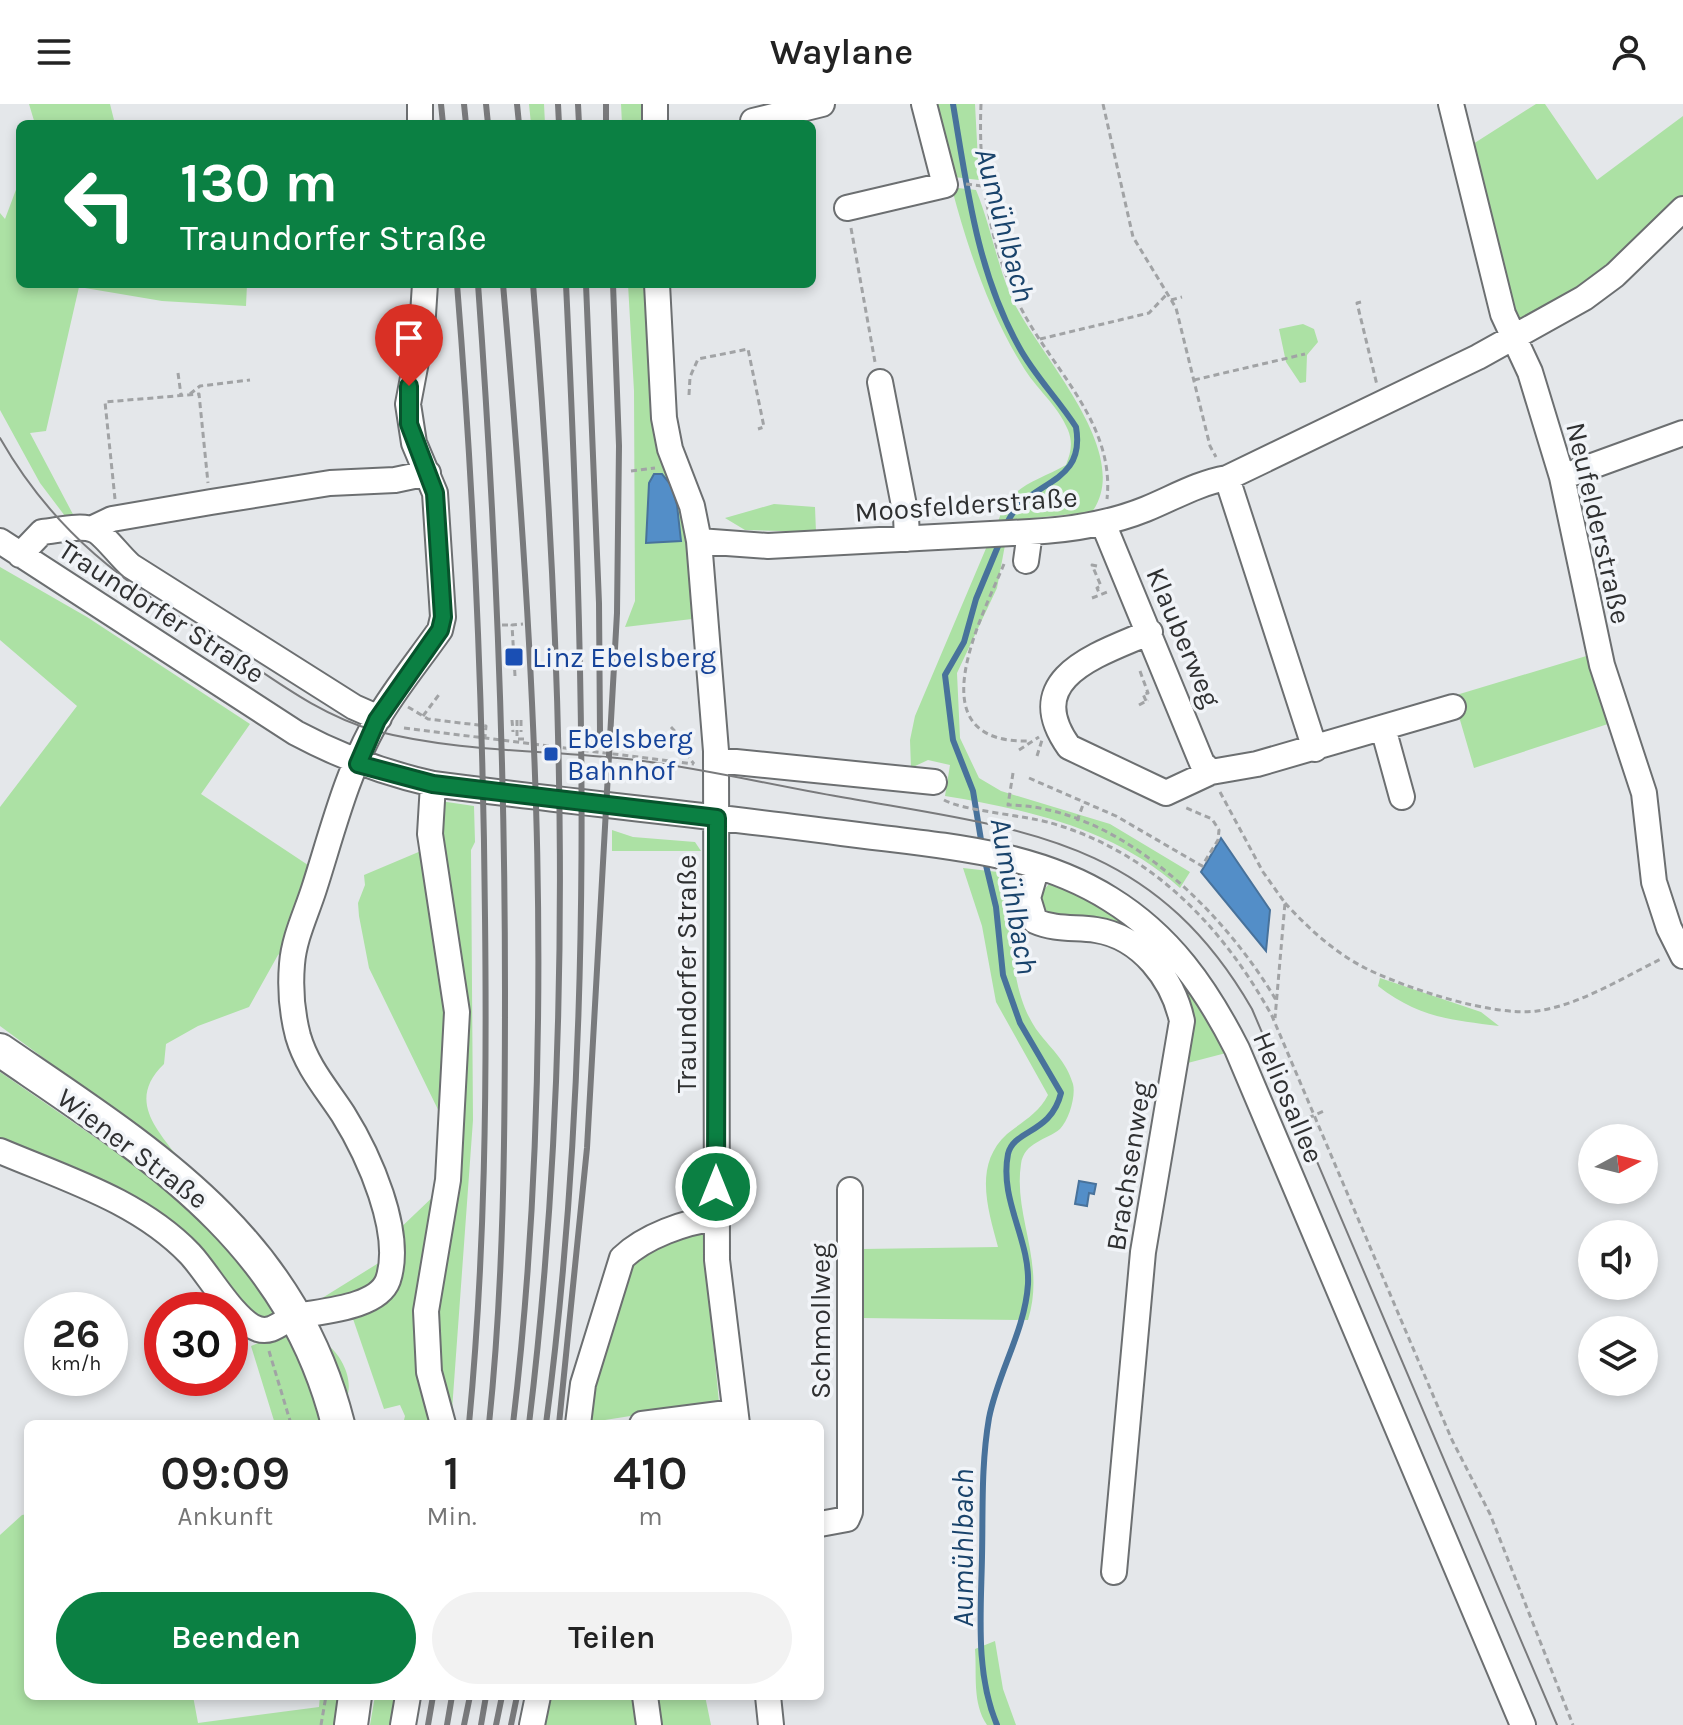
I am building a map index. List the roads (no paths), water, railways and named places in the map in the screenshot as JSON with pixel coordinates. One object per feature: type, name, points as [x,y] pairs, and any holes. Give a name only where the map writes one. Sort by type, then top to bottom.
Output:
[{"type":"main road","name":"Wiener Straße","points":[[0,1050],[170,1170],[213,1207],[260,1262],[295,1316],[323,1376],[336,1420]]},
{"type":"main road","points":[[351,1725],[354,1700]]},
{"type":"street","points":[[757,120],[822,104]]},
{"type":"street","points":[[847,208],[945,185],[924,104]]},
{"type":"street","name":"Neufelderstraße","points":[[1451,104],[1503,314],[1530,372],[1562,477],[1602,665],[1644,793],[1654,882],[1681,953]]},
{"type":"street","name":"Moosfelderstraße","points":[[699,541],[768,546],[1011,533],[1106,523],[1207,482],[1227,478],[1515,338],[1584,298],[1615,275],[1683,209]]},
{"type":"street","points":[[295,1316],[320,1315],[381,1292],[391,1264],[387,1222],[375,1179],[354,1135],[303,1052],[291,990],[296,940],[338,811],[379,718],[440,630],[443,617],[435,493],[414,443],[408,404],[422,330],[425,288]]},
{"type":"street","points":[[657,288],[664,418],[670,449],[692,506],[699,541],[716,760],[717,818]]},
{"type":"street","points":[[880,382],[907,539]]},
{"type":"street","points":[[1562,477],[1683,433]]},
{"type":"street","points":[[91,529],[117,518],[330,483],[395,480],[428,473]]},
{"type":"street","points":[[1227,478],[1315,749]]},
{"type":"street","name":"Klauberweg","points":[[1106,523],[1202,763],[1211,772]]},
{"type":"street","name":"Traundorfer Straße","points":[[10,548],[42,532],[91,529],[131,566],[354,707],[379,718]]},
{"type":"street","points":[[1011,533],[1016,560]]},
{"type":"street","name":"Traundorfer Straße","points":[[10,548],[296,733],[358,764],[433,784],[717,818],[716,1218],[720,1304],[736,1418],[705,1420]]},
{"type":"street","points":[[1150,632],[1078,664],[1059,685],[1054,698],[1054,713],[1069,747],[1166,793],[1211,772],[1236,769],[1315,749],[1453,707]]},
{"type":"street","points":[[1383,728],[1402,797]]},
{"type":"street","points":[[716,760],[934,782]]},
{"type":"street","points":[[433,784],[430,834],[457,1012],[448,1180],[425,1321],[429,1372],[442,1420]]},
{"type":"street","name":"Heliosallee","points":[[717,818],[982,853],[1037,867],[1096,891],[1144,922],[1185,964],[1216,1008],[1237,1049],[1523,1725]]},
{"type":"street","name":"Brachsenweg","points":[[1037,867],[1028,898],[1035,921],[1045,926],[1104,932],[1134,946],[1169,985],[1182,1021],[1143,1252],[1114,1572]]},
{"type":"street","name":"Wiener Straße","points":[[0,1151],[111,1198],[151,1222],[195,1259],[240,1317],[263,1330],[295,1316]]},
{"type":"street","name":"Schmollweg","points":[[824,1524],[847,1519],[850,1512],[850,1190]]},
{"type":"street","points":[[578,1420],[583,1384],[622,1258],[633,1248],[694,1221],[716,1218]]},
{"type":"street","points":[[403,1725],[407,1700]]},
{"type":"street","points":[[532,1725],[537,1700]]},
{"type":"street","points":[[646,1700],[649,1725]]},
{"type":"street","points":[[768,1700],[771,1725]]},
{"type":"water","points":[[654,474],[662,474],[671,485],[681,541],[646,543],[649,483]]},
{"type":"water","points":[[1221,838],[1270,910],[1266,951],[1201,872]]},
{"type":"water","points":[[1079,1181],[1096,1184],[1094,1194],[1089,1193],[1087,1206],[1075,1204]]},
{"type":"waterway","name":"Aumühlbach","points":[[953,104],[976,228],[993,289],[1025,357],[1076,427],[1077,447],[1072,462],[1063,474],[1024,500],[1005,529]]},
{"type":"waterway","name":"Aumühlbach","points":[[982,846],[973,791],[953,740],[945,675],[964,642],[976,599],[1001,539]]},
{"type":"waterway","name":"Aumühlbach","points":[[984,857],[996,907],[1003,975],[1020,1023],[1061,1093],[1049,1116],[1012,1146],[1006,1171],[1028,1284],[1022,1318],[993,1401],[985,1453],[981,1642],[985,1685],[997,1725]]},
{"type":"tram line","points":[[0,438],[49,508],[104,562],[134,586],[286,688],[357,725],[438,743],[654,762],[966,819],[1076,850],[1125,874],[1171,907],[1213,952],[1252,1009],[1557,1725]]},
{"type":"railway","points":[[441,104],[443,120]]},
{"type":"railway","points":[[464,104],[466,120]]},
{"type":"railway","points":[[486,104],[488,120]]},
{"type":"railway","points":[[517,104],[519,120]]},
{"type":"railway","points":[[558,104],[559,120]]},
{"type":"railway","points":[[578,104],[579,120]]},
{"type":"railway","points":[[606,104],[606,120]]},
{"type":"railway","points":[[457,288],[477,600],[485,917],[484,1171],[479,1297],[469,1420]]},
{"type":"railway","points":[[478,288],[498,637],[505,902],[503,1207],[489,1420]]},
{"type":"railway","points":[[503,288],[525,569],[537,854],[535,1139],[527,1282],[513,1420]]},
{"type":"railway","points":[[529,1420],[544,1282],[553,1140],[559,997],[560,854],[552,569],[533,288]]},
{"type":"railway","points":[[546,1420],[562,1282],[573,1140],[582,855],[578,570],[566,288]]},
{"type":"railway","points":[[586,288],[599,603],[600,734]]},
{"type":"railway","points":[[559,1420],[587,1148],[617,613],[619,446],[613,288]]},
{"type":"railway","points":[[428,1725],[432,1700]]},
{"type":"railway","points":[[447,1725],[451,1700]]},
{"type":"railway","points":[[464,1725],[469,1700]]},
{"type":"railway","points":[[481,1725],[485,1700]]},
{"type":"railway","points":[[496,1725],[501,1700]]},
{"type":"railway","points":[[511,1725],[516,1700]]},
{"type":"place","name":"Linz Ebelsberg","points":[[514,657]]},
{"type":"place","name":"Ebelsberg Bahnhof","points":[[551,754]]}]
